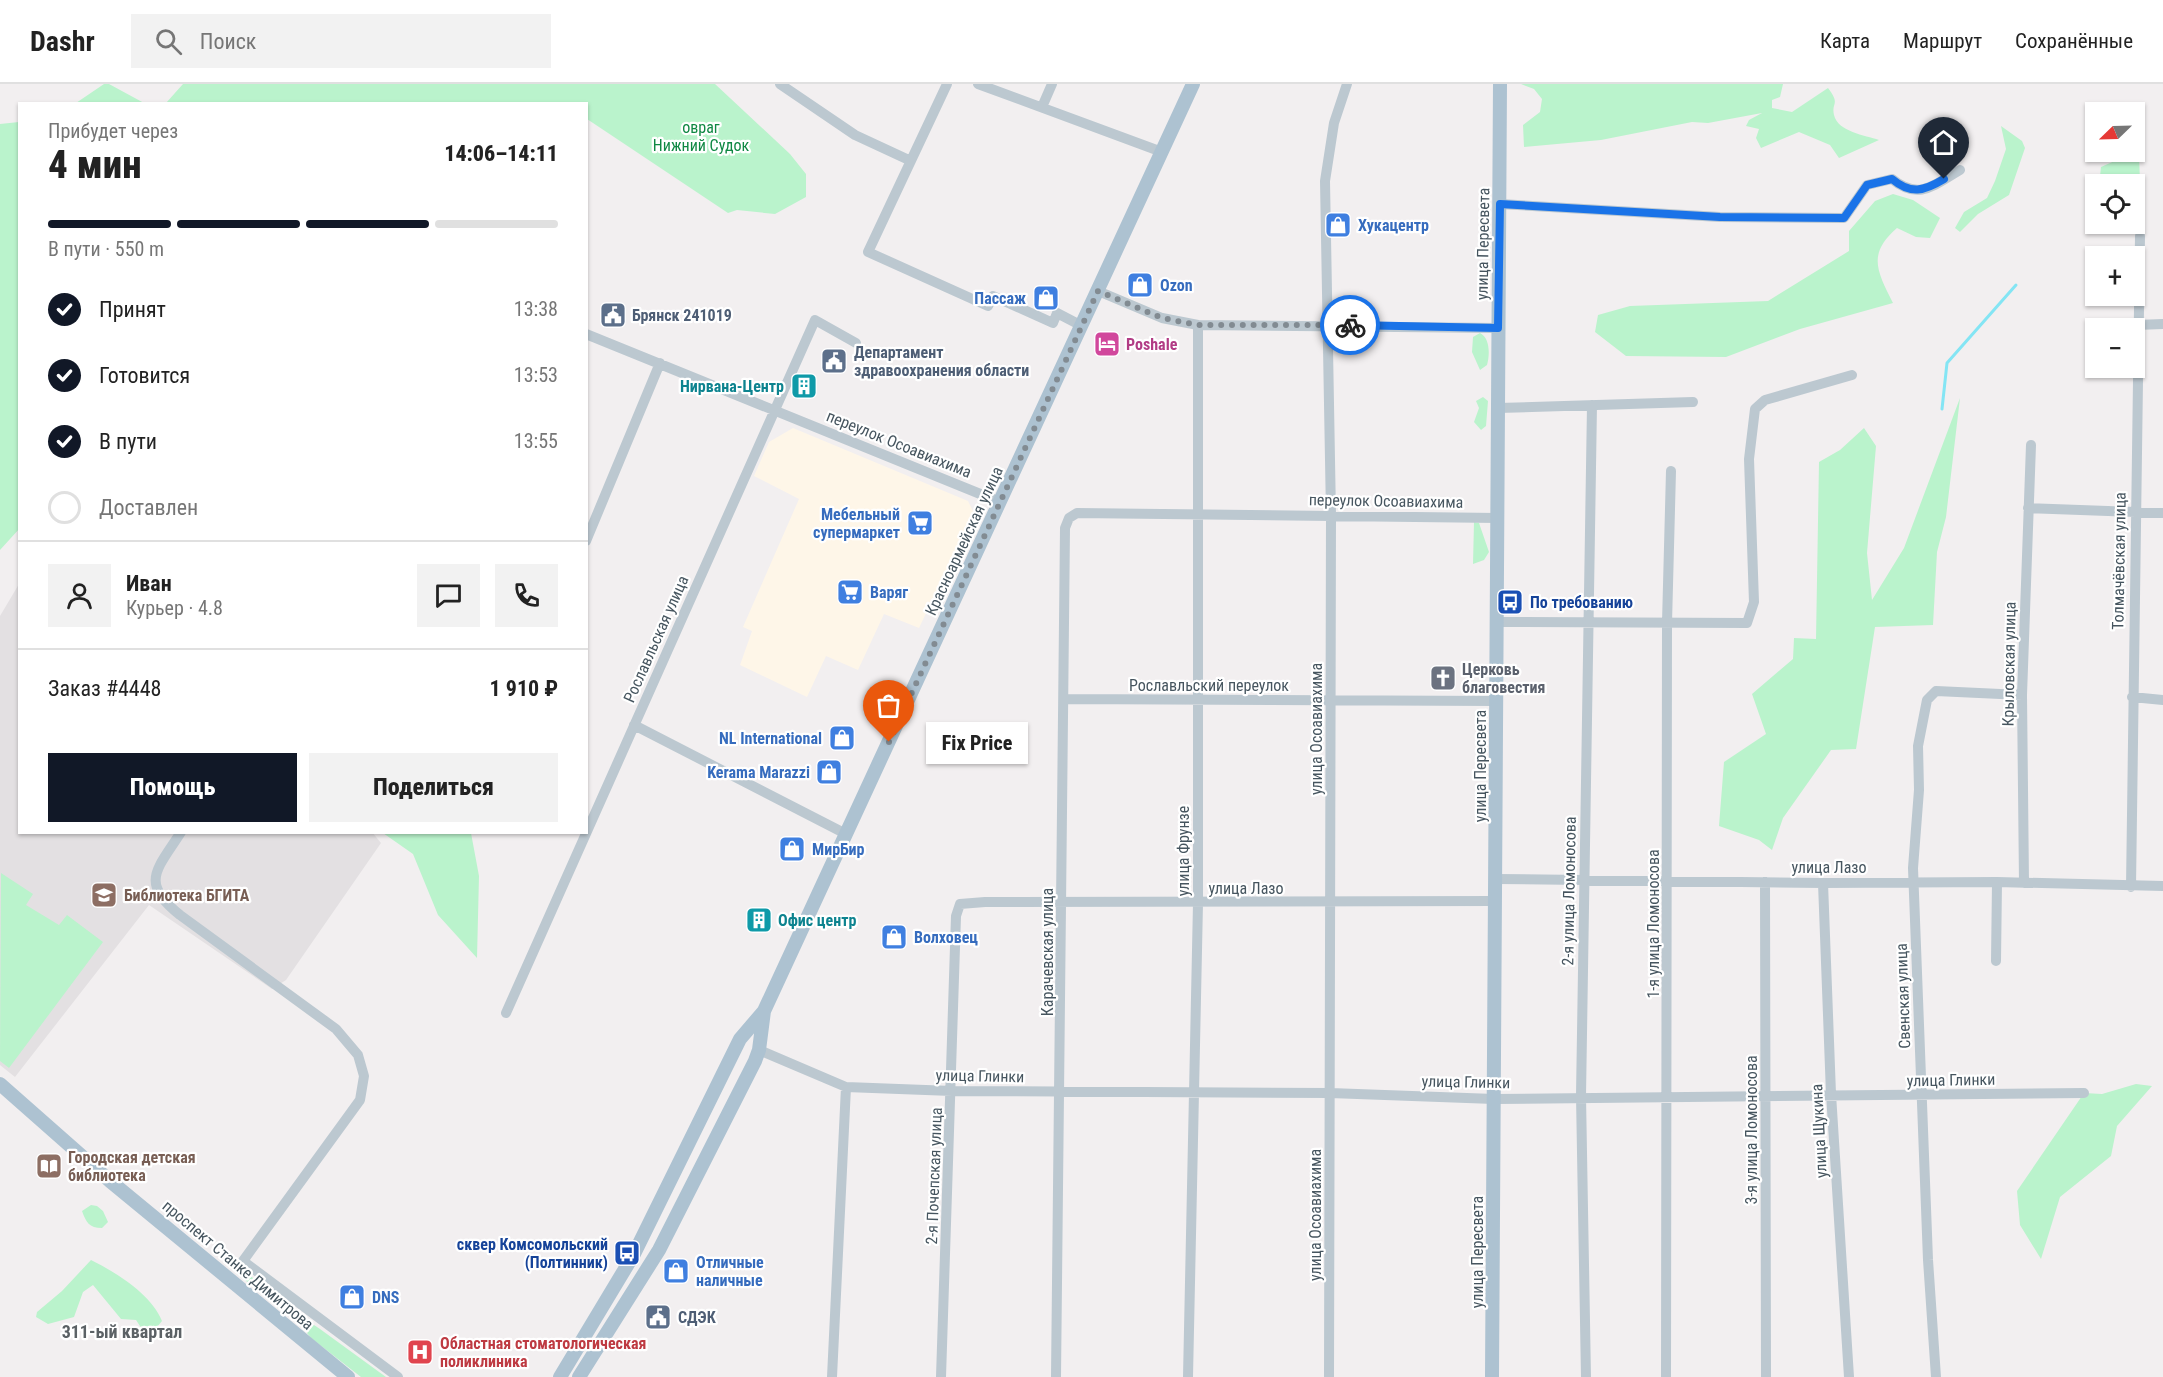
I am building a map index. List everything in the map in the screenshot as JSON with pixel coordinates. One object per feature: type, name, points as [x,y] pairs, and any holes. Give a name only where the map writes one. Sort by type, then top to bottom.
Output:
[{"type":"main road","name":"Красноармейская улица","points":[[764,1011],[1193,84]]},
{"type":"main road","name":"улица Пересвета","points":[[1492,1377],[1500,84]]},
{"type":"main road","points":[[579,1377],[659,1250],[759,1050],[764,1011]]},
{"type":"main road","points":[[560,1377],[634,1254],[740,1040],[764,1011]]},
{"type":"main road","name":"проспект Станке Димитрова","points":[[0,1084],[110,1181],[348,1377]]},
{"type":"street","points":[[780,84],[855,135],[911,161]]},
{"type":"street","points":[[947,84],[868,252],[988,306],[993,296],[1053,323],[1057,314],[1082,326]]},
{"type":"street","points":[[978,84],[1162,152]]},
{"type":"street","points":[[1042,107],[1052,84]]},
{"type":"street","name":"улица Осоавиахима","points":[[1329,1377],[1332,902],[1331,515],[1325,181],[1334,123],[1347,84]]},
{"type":"street","points":[[1500,204],[1720,217],[1844,218],[1867,185],[1892,179],[1911,191],[1920,191],[1960,170]]},
{"type":"street","name":"Толмачёвская улица","points":[[2136,318],[2140,236]]},
{"type":"street","points":[[1098,291],[1162,318],[1198,325],[1498,328]]},
{"type":"street","name":"Рославльская улица","points":[[588,828],[814,320],[856,343]]},
{"type":"street","points":[[2145,325],[2163,324]]},
{"type":"street","name":"улица Фрунзе","points":[[1188,1377],[1192,1092],[1198,903],[1198,325]]},
{"type":"street","name":"переулок Осоавиахима","points":[[588,335],[1000,502]]},
{"type":"street","points":[[588,536],[660,363]]},
{"type":"street","points":[[1497,622],[1747,623],[1754,602],[1749,459],[1755,409],[1765,400],[1852,375]]},
{"type":"street","name":"Толмачёвская улица","points":[[2131,887],[2136,378]]},
{"type":"street","points":[[1498,408],[1693,402]]},
{"type":"street","name":"2-я улица Ломоносова","points":[[1586,1377],[1581,1096],[1592,405]]},
{"type":"street","name":"Крыловская улица","points":[[2024,883],[2022,695],[2031,445]]},
{"type":"street","name":"1-я улица Ломоносова","points":[[1666,1377],[1667,624],[1671,471]]},
{"type":"street","points":[[2028,508],[2163,513]]},
{"type":"street","name":"переулок Осоавиахима","points":[[1065,528],[1069,518],[1077,513],[1197,512],[1498,518]]},
{"type":"street","name":"Карачевская улица","points":[[1056,1377],[1061,1092],[1065,528]]},
{"type":"street","name":"Свенская улица","points":[[1936,1377],[1921,1096],[1913,868],[1919,790],[1918,746],[1927,700],[1936,692],[2022,695]]},
{"type":"street","points":[[2132,697],[2163,700]]},
{"type":"street","name":"Рославльский переулок","points":[[1065,699],[1497,701]]},
{"type":"street","points":[[634,725],[846,834]]},
{"type":"street","name":"проспект Станке Димитрова","points":[[180,834],[155,878],[158,895],[180,915],[336,1029],[358,1055],[364,1076],[360,1100],[243,1261],[398,1377]]},
{"type":"street","name":"Рославльская улица","points":[[506,1013],[586,834]]},
{"type":"street","name":"улица Лазо","points":[[1496,879],[1823,883],[1997,882],[2163,886]]},
{"type":"street","name":"3-я улица Ломоносова","points":[[1765,882],[1766,1377]]},
{"type":"street","points":[[1996,961],[1997,882]]},
{"type":"street","name":"улица Щукина","points":[[1823,883],[1831,1094],[1850,1377]]},
{"type":"street","name":"улица Лазо","points":[[960,904],[985,902],[1495,901]]},
{"type":"street","name":"2-я Почепская улица","points":[[941,1377],[956,915],[960,904]]},
{"type":"street","points":[[759,1050],[846,1087],[832,1377]]},
{"type":"street","name":"улица Глинки","points":[[846,1087],[952,1091],[1330,1093],[1494,1099],[1666,1095],[1921,1096],[2084,1093]]},
{"type":"shaded area","points":[[793,428],[968,501],[974,513],[919,628],[884,614],[858,670],[826,656],[807,697],[740,665],[752,631],[743,627],[799,499],[754,476],[769,442]]},
{"type":"shaded area","points":[[18,586],[18,834],[374,834],[381,843],[286,980],[272,989],[149,905],[15,1077],[0,1065],[0,616]]},
{"type":"green space","points":[[104,84],[109,84],[142,102],[77,102]]},
{"type":"green space","name":"овраг Нижний Судок","points":[[183,84],[715,84],[790,154],[806,174],[806,197],[775,214],[737,210],[728,213],[588,120],[588,102],[167,102]]},
{"type":"green space","points":[[1521,84],[1783,84],[1780,97],[1772,100],[1772,108],[1792,112],[1828,88],[1835,101],[1833,111],[1837,121],[1846,129],[1879,140],[1839,158],[1830,145],[1799,132],[1761,148],[1756,138],[1759,129],[1746,126],[1749,120],[1762,113],[1708,123],[1692,122],[1601,140],[1524,147],[1523,125],[1540,112],[1542,99],[1534,89]]},
{"type":"green space","points":[[18,122],[18,530],[0,550],[0,124]]},
{"type":"green space","points":[[2001,126],[2022,141],[2025,148],[2009,195],[1978,214],[1960,232],[1955,228],[1964,212],[1987,198],[1995,181],[2006,149]]},
{"type":"green space","points":[[2112,162],[2139,162],[2140,174],[2100,174],[2101,167]]},
{"type":"green space","points":[[1893,194],[1913,200],[1940,218],[1930,238],[1916,237],[1897,228],[1881,246],[1878,255],[1879,272],[1893,303],[1800,329],[1726,357],[1626,356],[1595,332],[1598,315],[1630,306],[1768,301],[1849,251],[1849,231],[1875,201]]},
{"type":"green space","points":[[1480,333],[1486,339],[1489,351],[1487,365],[1480,370],[1472,352],[1473,337]]},
{"type":"green space","points":[[1483,397],[1488,401],[1486,426],[1481,430],[1474,422],[1479,408],[1476,401]]},
{"type":"green space","points":[[1960,398],[1946,517],[1937,552],[1933,625],[1875,627],[1856,749],[1831,750],[1783,818],[1772,850],[1759,840],[1719,826],[1724,762],[1766,734],[1752,694],[1793,659],[1794,638],[1816,639],[1819,462],[1840,450],[1864,428],[1876,446],[1867,553],[1872,600],[1904,548]]},
{"type":"green space","points":[[1474,522],[1479,523],[1489,552],[1484,560],[1473,564]]},
{"type":"green space","points":[[384,834],[471,834],[479,876],[477,958],[438,915],[413,854]]},
{"type":"green space","points":[[1,873],[33,894],[26,905],[59,925],[67,915],[103,942],[9,1068],[0,1061]]},
{"type":"green space","points":[[2136,1084],[2152,1086],[2117,1126],[2111,1156],[2060,1197],[2041,1259],[2020,1225],[2017,1191],[2084,1093],[2102,1094]]},
{"type":"green space","points":[[91,1205],[103,1211],[108,1222],[102,1228],[91,1226],[85,1218],[82,1211]]},
{"type":"green space","points":[[91,1260],[112,1271],[142,1293],[162,1321],[157,1327],[144,1332],[136,1320],[121,1319],[93,1285],[83,1292],[74,1317],[48,1324],[36,1317],[37,1312],[62,1291]]},
{"type":"green space","points":[[234,1264],[292,1307],[293,1312],[289,1316],[283,1312],[231,1268]]},
{"type":"green space","points":[[314,1325],[386,1377],[361,1377],[311,1338],[307,1333]]},
{"type":"waterway","points":[[1942,409],[1947,363],[2016,285]]},
{"type":"way so far","points":[[889,742],[1098,291],[1162,318],[1198,325],[1350,325]]},
{"type":"place","name":"Хукацентр","points":[[1338,225]]},
{"type":"place","name":"Ozon","points":[[1140,285]]},
{"type":"place","name":"Пассаж","points":[[1046,298]]},
{"type":"place","name":"Брянск 241019","points":[[613,315]]},
{"type":"place","name":"Poshale","points":[[1107,344]]},
{"type":"place","name":"Департамент здравоохранения области","points":[[834,361]]},
{"type":"place","name":"Нирвана-Центр","points":[[804,386]]},
{"type":"place","name":"Мебельный супермаркет","points":[[920,523]]},
{"type":"place","name":"Варяг","points":[[850,592]]},
{"type":"place","name":"По требованию","points":[[1510,602]]},
{"type":"place","name":"Церковь благовестия","points":[[1443,678]]},
{"type":"place","name":"NL International","points":[[842,738]]},
{"type":"place","name":"Fix Price","points":[[889,742]]},
{"type":"place","name":"Kerama Marazzi","points":[[829,772]]},
{"type":"place","name":"МирБир","points":[[792,849]]},
{"type":"place","name":"Библиотека БГИТА","points":[[104,895]]},
{"type":"place","name":"Офис центр","points":[[759,920]]},
{"type":"place","name":"Волховец","points":[[894,937]]},
{"type":"place","name":"Городская детская библиотека","points":[[49,1166]]},
{"type":"place","name":"сквер Комсомольский (Полтинник)","points":[[627,1253]]},
{"type":"place","name":"Отличные наличные","points":[[676,1271]]},
{"type":"place","name":"DNS","points":[[352,1297]]},
{"type":"place","name":"СДЭК","points":[[658,1317]]},
{"type":"place","name":"Областная стоматологическая поликлиника","points":[[420,1352]]},
{"type":"district","name":"311-ый квартал","points":[[122,1331]]},
{"type":"route","points":[[1350,325],[1498,328],[1500,204],[1517,203],[1720,217],[1844,218],[1867,185],[1892,179],[1911,191],[1920,191],[1944,179]]}]
